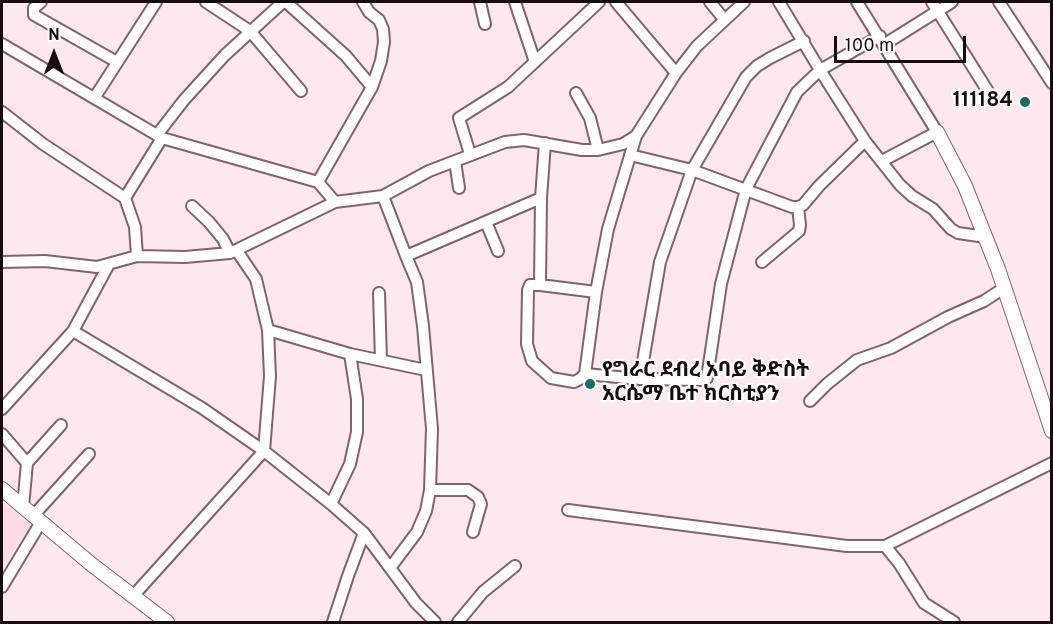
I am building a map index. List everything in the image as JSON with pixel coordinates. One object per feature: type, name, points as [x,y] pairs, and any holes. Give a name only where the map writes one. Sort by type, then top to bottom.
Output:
[{"type":"street","points":[[41,2],[34,9],[34,15],[117,62]]},
{"type":"street","points":[[95,97],[156,2]]},
{"type":"street","points":[[206,2],[250,31],[301,91]]},
{"type":"street","points":[[125,198],[159,136],[184,100],[250,31],[284,2],[346,56],[372,87]]},
{"type":"street","points":[[318,182],[356,119],[372,87],[381,61],[384,42],[383,29],[379,20],[369,12],[363,2]]},
{"type":"street","points":[[480,2],[485,24]]},
{"type":"street","points":[[515,2],[535,62]]},
{"type":"street","points":[[470,154],[459,118],[508,87],[599,2]]},
{"type":"street","points":[[616,2],[676,73]]},
{"type":"street","points":[[710,2],[724,20]]},
{"type":"street","points":[[597,292],[530,285],[527,344],[532,361],[551,378],[574,382],[580,380],[585,374],[608,229],[636,136],[676,73],[697,46],[744,2]]},
{"type":"street","points":[[779,2],[866,141],[900,185],[912,196],[933,209],[951,229],[958,233],[986,237]]},
{"type":"street","points":[[857,2],[937,132],[965,186],[986,237],[1052,431]]},
{"type":"street","points":[[585,374],[640,380],[702,380],[707,378],[721,284],[746,189],[797,92],[820,70],[882,40],[935,6],[952,2]]},
{"type":"street","points":[[999,2],[1052,83]]},
{"type":"street","points":[[935,6],[994,101]]},
{"type":"street","points":[[640,380],[660,262],[692,170],[746,77],[757,66],[804,41]]},
{"type":"street","points":[[2,44],[159,136],[318,182],[335,202]]},
{"type":"street","points":[[576,93],[590,118],[598,150]]},
{"type":"street","points":[[2,112],[43,144],[125,198],[135,227],[137,256]]},
{"type":"street","points":[[882,161],[937,132]]},
{"type":"street","points":[[2,262],[34,260],[85,267],[108,266],[137,256],[185,256],[233,252],[335,202],[383,196],[429,171],[505,142],[524,140],[582,150],[598,150],[623,144],[636,136]]},
{"type":"street","points":[[630,155],[692,170],[798,207],[803,205],[819,186],[866,141]]},
{"type":"street","points":[[540,285],[541,198],[545,143]]},
{"type":"street","points":[[455,161],[459,188]]},
{"type":"street","points":[[383,196],[417,282],[432,429],[430,490],[426,511],[417,532],[390,568]]},
{"type":"street","points":[[406,256],[541,198]]},
{"type":"street","points":[[134,595],[264,451],[270,376],[268,330],[256,279],[209,222],[192,206]]},
{"type":"street","points":[[762,262],[799,231],[798,207]]},
{"type":"street","points":[[486,222],[498,251]]},
{"type":"street","points":[[2,409],[74,331],[108,266]]},
{"type":"street","points":[[810,401],[857,360],[891,348],[948,317],[984,301],[1004,288]]},
{"type":"street","points":[[379,293],[381,360]]},
{"type":"street","points":[[268,330],[350,354],[426,370]]},
{"type":"street","points":[[74,331],[202,408],[264,451],[331,504],[364,533],[416,603],[435,622]]},
{"type":"street","points":[[331,504],[350,464],[357,432],[357,399],[350,354]]},
{"type":"street","points":[[27,463],[61,425]]},
{"type":"street","points":[[2,434],[27,463],[32,515]]},
{"type":"street","points":[[2,587],[32,515],[89,454]]},
{"type":"street","points":[[568,510],[847,546],[885,546],[897,538],[1052,463]]},
{"type":"street","points":[[2,489],[91,564],[167,622]]},
{"type":"street","points":[[430,490],[468,490],[478,497],[481,504],[472,532]]},
{"type":"street","points":[[333,622],[364,533]]},
{"type":"street","points":[[885,546],[899,563],[924,603],[954,622]]},
{"type":"street","points":[[458,622],[483,592],[515,566]]},
{"type":"shaded area","points":[[2,502],[31,525],[2,567]]},
{"type":"place","name":"111184","points":[[1025,102]]},
{"type":"place","name":"የግራር ደብረ አባይ ቅድስት አርሴማ ቤተ ክርስቲያን","points":[[590,384]]}]
